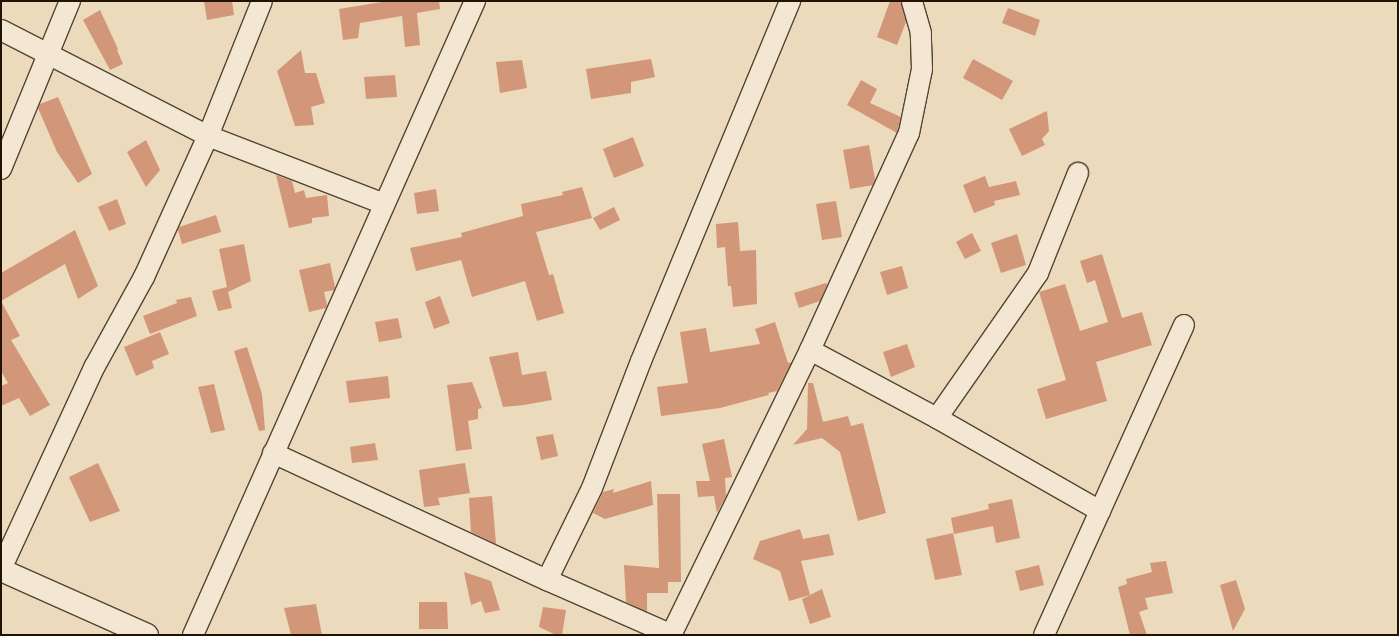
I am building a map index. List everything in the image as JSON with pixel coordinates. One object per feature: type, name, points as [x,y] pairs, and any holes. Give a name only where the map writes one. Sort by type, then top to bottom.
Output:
[{"type":"street","points":[[1,169],[70,1]]},
{"type":"street","points":[[147,635],[1,570],[95,366],[144,277],[208,136],[262,1]]},
{"type":"street","points":[[193,635],[475,1]]},
{"type":"street","points":[[547,580],[592,488],[641,361],[790,1]]},
{"type":"street","points":[[273,453],[547,580],[672,635],[810,350],[909,133],[922,69],[921,33],[912,1]]},
{"type":"street","points":[[1,30],[208,136],[384,204]]},
{"type":"street","points":[[937,418],[1038,273],[1078,173]]},
{"type":"street","points":[[1044,635],[1184,325]]},
{"type":"street","points":[[810,350],[937,418],[1100,511]]},
{"type":"building","points":[[204,1],[232,1],[234,15],[207,20]]},
{"type":"building","points":[[388,1],[439,1],[440,9],[417,13],[420,45],[405,47],[402,16],[360,23],[358,38],[343,40],[339,9]]},
{"type":"building","points":[[890,1],[901,1],[906,22],[897,45],[877,37]]},
{"type":"building","points":[[1008,8],[1040,20],[1035,36],[1002,23]]},
{"type":"building","points":[[100,10],[118,49],[117,50],[123,64],[110,70],[83,20]]},
{"type":"building","points":[[301,50],[305,73],[316,73],[325,103],[311,107],[314,125],[295,126],[277,71]]},
{"type":"building","points":[[651,59],[655,77],[631,82],[631,93],[591,99],[586,69]]},
{"type":"building","points":[[973,59],[1013,81],[1002,100],[963,78]]},
{"type":"building","points":[[522,60],[527,88],[500,93],[496,62]]},
{"type":"building","points":[[395,75],[397,97],[366,99],[364,77]]},
{"type":"building","points":[[861,80],[877,89],[870,103],[901,117],[897,133],[847,105]]},
{"type":"building","points":[[58,97],[92,174],[78,183],[57,152],[38,108],[40,104]]},
{"type":"building","points":[[1047,111],[1049,131],[1042,139],[1045,145],[1022,156],[1009,129]]},
{"type":"building","points":[[633,137],[644,166],[614,178],[603,149]]},
{"type":"building","points":[[146,140],[160,170],[146,187],[127,152]]},
{"type":"building","points":[[869,145],[875,179],[873,185],[850,189],[843,150]]},
{"type":"building","points":[[276,175],[292,181],[295,193],[304,190],[306,198],[327,195],[329,216],[312,218],[312,223],[289,228]]},
{"type":"building","points":[[985,176],[989,187],[1016,181],[1020,195],[994,201],[995,205],[974,213],[963,185]]},
{"type":"building","points":[[582,187],[592,218],[536,232],[549,275],[553,274],[564,313],[537,321],[525,281],[472,297],[461,260],[416,271],[410,248],[462,237],[461,233],[523,216],[521,204],[563,195],[562,192]]},
{"type":"building","points":[[436,189],[439,211],[417,214],[414,193]]},
{"type":"building","points":[[117,199],[126,224],[109,231],[98,207]]},
{"type":"building","points":[[836,201],[842,237],[822,240],[816,204]]},
{"type":"building","points":[[614,207],[620,220],[600,230],[593,218]]},
{"type":"building","points":[[216,215],[221,232],[182,244],[178,230],[179,227]]},
{"type":"building","points":[[738,222],[740,251],[756,250],[757,304],[733,307],[731,286],[728,286],[725,247],[717,248],[716,224]]},
{"type":"building","points":[[75,230],[98,286],[78,299],[65,264],[1,301],[1,273]]},
{"type":"building","points":[[972,233],[981,251],[965,259],[956,242]]},
{"type":"building","points":[[1017,234],[1026,265],[1001,273],[991,243]]},
{"type":"building","points":[[244,244],[251,281],[228,292],[232,308],[218,311],[212,291],[227,287],[219,249]]},
{"type":"building","points":[[1102,254],[1122,318],[1142,312],[1152,345],[1096,362],[1107,401],[1046,419],[1037,389],[1066,380],[1039,292],[1065,284],[1080,331],[1108,322],[1095,280],[1087,283],[1080,261]]},
{"type":"building","points":[[330,263],[335,287],[334,290],[324,292],[327,305],[326,308],[309,312],[299,270]]},
{"type":"building","points":[[902,266],[908,288],[887,295],[880,272]]},
{"type":"building","points":[[826,283],[827,285],[820,301],[799,308],[794,293]]},
{"type":"building","points":[[440,296],[450,323],[434,329],[425,302]]},
{"type":"building","points":[[191,297],[197,316],[150,334],[143,316],[177,303],[176,300]]},
{"type":"building","points":[[1,301],[20,336],[11,340],[50,405],[30,416],[19,398],[1,406],[1,386],[8,383],[1,371]]},
{"type":"building","points":[[398,318],[402,338],[379,342],[375,322]]},
{"type":"building","points":[[775,322],[788,363],[792,362],[777,391],[768,393],[769,395],[720,408],[661,416],[657,387],[688,383],[680,332],[706,328],[710,352],[760,344],[755,329]]},
{"type":"building","points":[[160,332],[169,354],[152,361],[154,368],[136,376],[124,347]]},
{"type":"building","points":[[907,344],[915,367],[891,377],[883,352]]},
{"type":"building","points":[[247,347],[262,394],[265,430],[259,431],[234,351]]},
{"type":"building","points":[[518,352],[522,375],[546,371],[552,400],[503,407],[489,357]]},
{"type":"building","points":[[388,376],[390,398],[349,403],[346,381]]},
{"type":"building","points":[[472,382],[482,408],[478,409],[478,419],[468,421],[472,449],[456,451],[447,385]]},
{"type":"building","points":[[808,383],[813,383],[823,422],[848,416],[851,426],[863,423],[886,513],[858,521],[840,452],[822,438],[793,445],[807,429]]},
{"type":"building","points":[[214,384],[225,430],[211,433],[198,387]]},
{"type":"building","points":[[553,434],[558,456],[541,460],[536,437]]},
{"type":"building","points":[[724,439],[732,477],[725,478],[726,496],[717,513],[714,496],[698,497],[696,481],[710,481],[702,444]]},
{"type":"building","points":[[375,443],[378,460],[352,463],[350,447]]},
{"type":"building","points":[[98,463],[120,511],[90,522],[69,477]]},
{"type":"building","points":[[465,463],[470,493],[438,498],[440,505],[424,507],[419,470]]},
{"type":"building","points":[[651,481],[653,505],[605,519],[593,513],[603,492],[614,489],[613,493]]},
{"type":"building","points":[[657,494],[680,494],[681,582],[668,582],[668,593],[647,593],[647,612],[626,602],[624,565],[659,568]]},
{"type":"building","points":[[492,496],[496,544],[471,532],[469,498]]},
{"type":"building","points":[[1012,499],[1020,538],[996,543],[993,526],[954,534],[951,518],[989,509],[988,504]]},
{"type":"building","points":[[800,529],[803,539],[829,534],[834,555],[801,561],[810,595],[789,601],[780,571],[753,559],[760,541]]},
{"type":"building","points":[[953,533],[962,575],[935,580],[926,539]]},
{"type":"building","points":[[1166,561],[1173,593],[1145,598],[1148,609],[1139,612],[1147,635],[1130,635],[1118,587],[1127,584],[1126,579],[1152,572],[1150,563]]},
{"type":"building","points":[[1039,565],[1044,585],[1020,591],[1015,571]]},
{"type":"building","points":[[464,572],[491,581],[500,610],[485,613],[481,601],[471,605]]},
{"type":"building","points":[[1236,580],[1245,609],[1233,631],[1220,585]]},
{"type":"building","points":[[822,589],[831,617],[810,624],[802,599]]},
{"type":"building","points":[[419,602],[447,602],[448,629],[419,629]]},
{"type":"building","points":[[316,604],[322,635],[291,635],[284,608]]},
{"type":"building","points":[[543,607],[566,610],[562,635],[556,635],[539,627]]}]
